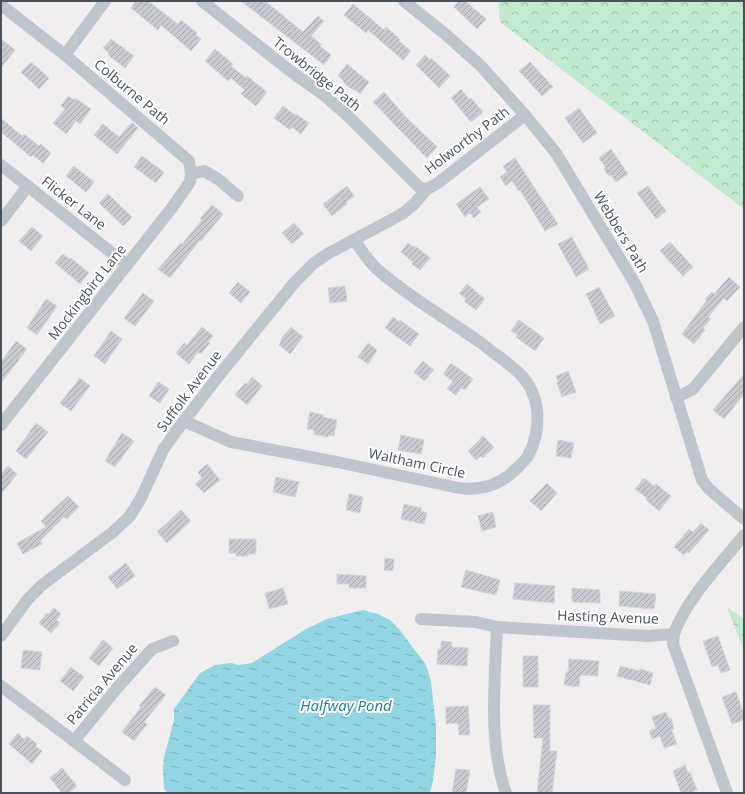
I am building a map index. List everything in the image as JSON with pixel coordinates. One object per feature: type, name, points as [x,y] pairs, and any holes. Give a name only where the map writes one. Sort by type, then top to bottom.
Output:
[{"type":"street","points":[[65,55],[105,1]]},
{"type":"street","name":"Trowbridge Path","points":[[202,1],[289,70],[324,95],[419,187],[427,189]]},
{"type":"street","name":"Webbers Path","points":[[404,1],[444,33],[480,65],[525,115],[556,154],[634,282],[653,321],[702,480],[709,489],[744,520]]},
{"type":"street","name":"Colburne Path","points":[[1,5],[65,55],[190,161],[191,174]]},
{"type":"street","name":"Holworthy Path","points":[[427,189],[438,183],[525,115]]},
{"type":"street","name":"Flicker Lane","points":[[1,165],[127,265]]},
{"type":"street","points":[[191,174],[204,171],[218,179],[238,196]]},
{"type":"street","name":"Mockingbird Lane","points":[[1,425],[171,208],[190,182],[191,174]]},
{"type":"street","points":[[1,221],[28,186]]},
{"type":"street","name":"Suffolk Avenue","points":[[1,636],[28,599],[42,585],[114,532],[130,516],[141,498],[163,450],[220,374],[295,282],[314,263],[329,253],[402,214],[413,205],[427,189]]},
{"type":"street","name":"Waltham Circle","points":[[184,421],[231,442],[337,462],[459,488],[476,490],[488,487],[513,473],[528,457],[535,440],[538,416],[535,397],[526,381],[510,365],[408,293],[376,268],[354,240]]},
{"type":"street","points":[[676,398],[693,389],[744,327]]},
{"type":"street","points":[[674,634],[676,627],[693,598],[744,535]]},
{"type":"street","name":"Hasting Avenue","points":[[421,620],[476,622],[497,627],[648,636],[674,634],[673,644],[727,793]]},
{"type":"street","points":[[497,627],[494,688],[496,751],[500,778],[506,793]]},
{"type":"street","name":"Patricia Avenue","points":[[1,686],[74,742],[118,687],[152,649],[173,641]]},
{"type":"street","points":[[74,742],[125,780]]},
{"type":"green space","points":[[498,1],[744,1],[744,209],[500,22]]},
{"type":"green space","points":[[727,607],[744,619],[744,651]]},
{"type":"water","name":"Halfway Pond","points":[[363,610],[378,614],[390,620],[399,629],[426,665],[431,681],[436,727],[436,755],[430,793],[167,793],[164,788],[164,757],[174,720],[174,709],[200,673],[215,665],[231,663],[239,665],[252,663],[306,629],[327,619]]},
{"type":"building","points":[[136,1],[148,1],[178,24],[181,20],[197,33],[196,35],[201,39],[191,51],[161,25],[158,30],[131,8]]},
{"type":"building","points":[[241,1],[265,1],[303,32],[318,16],[324,21],[311,36],[331,55],[324,65]]},
{"type":"building","points":[[459,1],[465,1],[486,19],[477,29],[454,7]]},
{"type":"building","points":[[353,4],[384,30],[386,27],[411,51],[403,60],[368,30],[366,33],[344,15]]},
{"type":"building","points":[[1,39],[15,50],[1,68]]},
{"type":"building","points":[[111,39],[134,56],[125,68],[108,55],[109,53],[103,48]]},
{"type":"building","points":[[215,49],[233,64],[231,66],[246,78],[247,76],[267,92],[256,106],[241,94],[245,90],[231,78],[228,81],[205,61]]},
{"type":"building","points":[[425,55],[430,60],[431,58],[450,76],[439,88],[416,65]]},
{"type":"building","points":[[31,62],[49,78],[39,89],[21,72]]},
{"type":"building","points":[[530,62],[553,87],[542,96],[519,71]]},
{"type":"building","points":[[347,64],[369,82],[360,94],[343,82],[344,81],[338,76]]},
{"type":"building","points":[[461,89],[483,112],[471,122],[451,98]]},
{"type":"building","points":[[384,92],[406,117],[437,147],[427,158],[373,102]]},
{"type":"building","points":[[68,96],[74,100],[75,98],[91,109],[80,124],[76,121],[66,134],[53,123],[65,109],[61,106]]},
{"type":"building","points":[[283,106],[309,123],[301,134],[292,127],[290,130],[274,118]]},
{"type":"building","points":[[579,108],[597,133],[583,143],[565,118]]},
{"type":"building","points":[[1,118],[22,136],[24,134],[39,146],[41,144],[51,153],[43,163],[33,155],[31,157],[1,132]]},
{"type":"building","points":[[132,122],[138,128],[117,154],[94,135],[103,124],[119,137]]},
{"type":"building","points":[[611,149],[628,174],[616,182],[604,169],[606,168],[599,158]]},
{"type":"building","points":[[142,156],[164,172],[156,183],[134,167]]},
{"type":"building","points":[[515,158],[558,224],[545,231],[520,190],[519,191],[512,181],[506,186],[500,177],[507,172],[503,166]]},
{"type":"building","points":[[74,166],[94,182],[86,192],[66,176]]},
{"type":"building","points":[[347,186],[354,196],[346,202],[347,204],[332,216],[323,204]]},
{"type":"building","points":[[648,186],[666,211],[656,219],[637,193]]},
{"type":"building","points":[[480,187],[489,199],[477,207],[481,212],[474,218],[470,213],[465,217],[456,204]]},
{"type":"building","points":[[108,194],[132,217],[123,226],[99,203]]},
{"type":"building","points":[[212,205],[223,214],[170,278],[158,269],[181,243],[182,244],[202,220],[200,219]]},
{"type":"building","points":[[294,223],[304,234],[292,244],[282,233]]},
{"type":"building","points":[[32,227],[43,236],[31,251],[19,241]]},
{"type":"building","points":[[572,237],[589,269],[576,277],[558,244]]},
{"type":"building","points":[[670,242],[693,267],[683,276],[660,251]]},
{"type":"building","points":[[408,243],[413,247],[415,246],[430,258],[420,270],[401,252]]},
{"type":"building","points":[[63,254],[69,259],[71,258],[89,273],[80,284],[55,263]]},
{"type":"building","points":[[729,277],[740,287],[727,301],[724,298],[708,317],[711,319],[703,328],[705,330],[694,344],[682,334],[707,300],[705,299],[712,292],[714,294]]},
{"type":"building","points":[[238,282],[250,292],[241,303],[229,293]]},
{"type":"building","points":[[467,284],[485,299],[476,310],[464,301],[466,299],[459,293]]},
{"type":"building","points":[[345,286],[347,301],[330,303],[328,288]]},
{"type":"building","points":[[599,287],[615,316],[600,324],[586,294]]},
{"type":"building","points":[[143,293],[154,301],[135,326],[124,318]]},
{"type":"building","points":[[46,299],[57,306],[37,335],[27,328]]},
{"type":"building","points":[[393,317],[399,322],[400,320],[419,334],[410,346],[385,328]]},
{"type":"building","points":[[519,320],[544,338],[535,351],[516,337],[518,335],[511,331]]},
{"type":"building","points":[[202,327],[213,336],[208,342],[210,343],[201,354],[198,352],[189,364],[176,353],[184,343],[187,345]]},
{"type":"building","points":[[291,327],[303,337],[290,354],[279,345],[282,340],[281,339]]},
{"type":"building","points":[[111,331],[122,339],[105,364],[94,356]]},
{"type":"building","points":[[16,341],[27,349],[1,383],[1,362]]},
{"type":"building","points":[[368,343],[377,350],[368,364],[358,357]]},
{"type":"building","points":[[423,361],[434,370],[424,381],[414,372]]},
{"type":"building","points":[[451,363],[473,379],[465,390],[461,388],[456,395],[447,389],[453,381],[443,374]]},
{"type":"building","points":[[568,371],[576,392],[562,397],[556,376]]},
{"type":"building","points":[[744,374],[744,394],[724,419],[713,410]]},
{"type":"building","points":[[252,377],[262,386],[247,405],[235,395]]},
{"type":"building","points":[[80,378],[90,386],[71,411],[60,403]]},
{"type":"building","points":[[158,382],[169,389],[160,403],[149,396]]},
{"type":"building","points":[[310,412],[337,420],[334,436],[328,435],[328,437],[313,434],[314,430],[307,429]]},
{"type":"building","points":[[36,423],[48,432],[26,459],[16,451]]},
{"type":"building","points":[[122,433],[134,441],[115,467],[105,461]]},
{"type":"building","points":[[401,435],[424,440],[421,454],[398,450]]},
{"type":"building","points":[[483,436],[494,447],[483,458],[481,456],[476,460],[468,451]]},
{"type":"building","points":[[558,440],[574,443],[571,458],[556,456]]},
{"type":"building","points":[[207,464],[220,480],[204,493],[195,484],[202,478],[198,472]]},
{"type":"building","points":[[8,466],[17,474],[1,494],[1,474]]},
{"type":"building","points":[[276,477],[299,482],[295,497],[273,492]]},
{"type":"building","points":[[644,478],[654,486],[656,484],[671,496],[659,511],[646,500],[647,498],[635,489]]},
{"type":"building","points":[[547,483],[557,493],[541,511],[530,501]]},
{"type":"building","points":[[349,494],[363,497],[360,513],[346,510]]},
{"type":"building","points":[[68,496],[79,507],[67,519],[64,517],[40,541],[42,544],[23,554],[17,543],[46,527],[41,521]]},
{"type":"building","points":[[404,504],[421,508],[421,511],[427,513],[424,524],[401,519]]},
{"type":"building","points":[[181,510],[191,521],[167,543],[157,532]]},
{"type":"building","points":[[493,512],[496,527],[482,531],[478,516]]},
{"type":"building","points":[[701,523],[709,530],[689,553],[687,552],[684,555],[674,547],[689,529],[693,532]]},
{"type":"building","points":[[229,539],[256,539],[256,554],[236,556],[236,553],[229,553]]},
{"type":"building","points":[[385,558],[394,559],[393,571],[384,570]]},
{"type":"building","points":[[126,563],[135,576],[117,589],[108,577]]},
{"type":"building","points":[[466,570],[500,580],[496,595],[461,587]]},
{"type":"building","points":[[337,574],[366,576],[366,588],[349,588],[349,584],[337,584]]},
{"type":"building","points":[[515,583],[555,586],[554,603],[513,599]]},
{"type":"building","points":[[283,588],[288,604],[269,609],[265,593]]},
{"type":"building","points":[[572,588],[600,590],[600,603],[572,602]]},
{"type":"building","points":[[620,591],[656,594],[654,609],[619,606]]},
{"type":"building","points":[[54,608],[61,614],[56,620],[60,623],[51,633],[39,623],[47,613],[49,614]]},
{"type":"building","points":[[718,636],[730,670],[721,673],[718,665],[712,667],[703,641]]},
{"type":"building","points":[[103,640],[113,648],[99,666],[89,658]]},
{"type":"building","points":[[441,641],[452,642],[452,647],[468,648],[467,666],[437,664],[438,649],[441,649]]},
{"type":"building","points":[[23,650],[42,652],[40,670],[21,668]]},
{"type":"building","points":[[523,656],[538,656],[538,687],[523,687]]},
{"type":"building","points":[[569,659],[599,661],[598,676],[580,675],[579,687],[564,685],[566,672],[568,672]]},
{"type":"building","points":[[620,666],[640,671],[640,669],[653,673],[650,685],[617,676]]},
{"type":"building","points":[[71,667],[84,677],[73,691],[60,681]]},
{"type":"building","points":[[155,687],[166,695],[144,722],[147,724],[134,741],[122,732],[141,707],[139,706]]},
{"type":"building","points":[[736,692],[744,715],[744,720],[732,724],[722,697]]},
{"type":"building","points":[[533,705],[550,705],[550,751],[557,751],[552,793],[537,793],[543,738],[534,738]]},
{"type":"building","points":[[468,706],[470,735],[459,735],[458,723],[446,724],[446,707]]},
{"type":"building","points":[[666,712],[669,719],[671,718],[674,729],[672,730],[677,744],[664,748],[660,736],[652,739],[649,731],[656,728],[652,717]]},
{"type":"building","points":[[18,733],[24,739],[27,736],[37,744],[35,746],[42,751],[32,764],[9,744]]},
{"type":"building","points":[[685,765],[688,773],[690,772],[697,790],[690,793],[681,793],[673,771]]},
{"type":"building","points":[[62,768],[77,786],[69,793],[62,793],[50,778]]},
{"type":"building","points":[[456,769],[470,770],[466,793],[452,793]]}]
